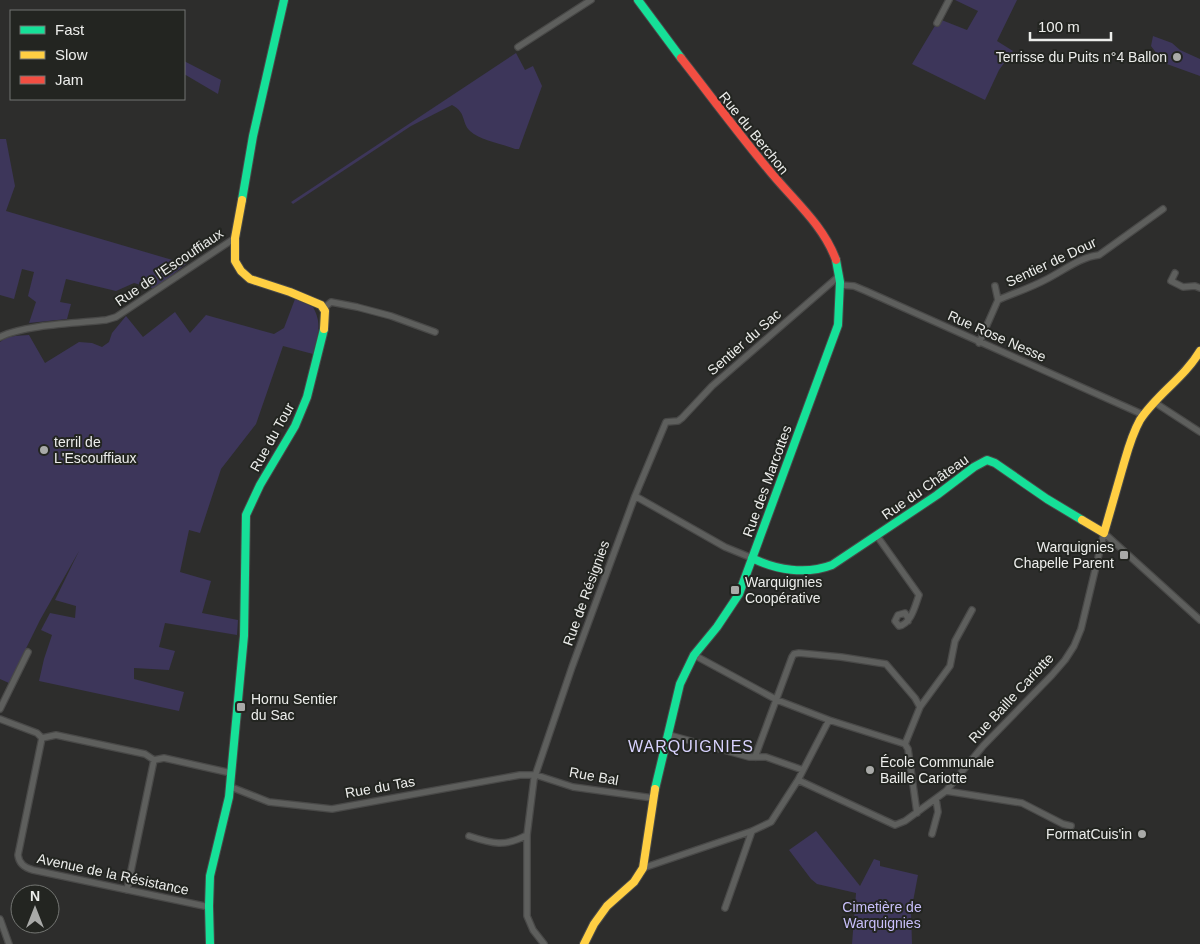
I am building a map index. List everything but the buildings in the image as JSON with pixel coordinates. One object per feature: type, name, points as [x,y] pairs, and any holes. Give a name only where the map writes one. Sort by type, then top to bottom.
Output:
[{"type":"street","points":[[284,0],[253,136],[235,238],[235,260],[237,266],[250,279],[312,301],[324,308],[331,302],[356,307],[435,332]]},
{"type":"street","points":[[518,47],[591,0]]},
{"type":"street","name":"Rue du Berchon","points":[[638,0],[715,104],[769,172],[826,238],[836,258],[840,285]]},
{"type":"street","points":[[937,23],[949,0]]},
{"type":"street","name":"Sentier de Dour","points":[[998,300],[1039,283],[1093,255],[1099,255],[1163,209]]},
{"type":"street","name":"Rue de l'Escouffiaux","points":[[0,338],[8,333],[28,329],[106,320],[116,317],[235,238]]},
{"type":"street","points":[[1175,273],[1168,280],[1182,286],[1200,288]]},
{"type":"street","name":"Sentier du Sac","points":[[666,422],[678,421],[682,418],[716,382],[839,276]]},
{"type":"street","name":"Rue Rose Nesse","points":[[840,285],[854,286],[1144,415]]},
{"type":"street","name":"Rue des Marcottes","points":[[635,496],[720,545],[752,558],[838,325],[840,285]]},
{"type":"street","name":"Sentier de Dour","points":[[979,342],[998,300],[995,286]]},
{"type":"street","name":"Rue du Tour","points":[[210,944],[211,868],[231,787],[244,636],[246,515],[260,485],[295,426],[307,397],[324,329],[324,308]]},
{"type":"street","points":[[1200,351],[1193,363],[1177,381],[1154,402],[1144,415],[1131,439],[1104,533],[1200,620]]},
{"type":"street","points":[[1154,402],[1200,432]]},
{"type":"street","name":"Rue de Résignies","points":[[527,835],[535,777],[572,666],[635,496],[666,422]]},
{"type":"street","name":"Rue du Château","points":[[752,558],[793,571],[815,571],[838,562],[936,496],[974,467],[989,460],[1056,505],[1104,533]]},
{"type":"street","name":"Rue Baille Cariotte","points":[[798,780],[891,824],[899,824],[946,791],[983,746],[1052,675],[1074,646],[1081,629],[1104,533]]},
{"type":"street","points":[[877,536],[919,595],[908,621]]},
{"type":"street","points":[[584,944],[594,924],[607,906],[634,882],[643,868],[653,798],[680,684],[694,655],[718,628],[733,606],[752,558]]},
{"type":"street","points":[[905,744],[920,707],[950,666],[955,641],[972,610]]},
{"type":"street","points":[[0,709],[28,652]]},
{"type":"street","points":[[755,757],[794,654],[841,657],[886,664],[915,698],[920,707]]},
{"type":"street","points":[[694,655],[777,700],[829,720],[905,744],[908,749],[917,813]]},
{"type":"street","points":[[0,719],[37,733],[42,738],[56,735],[145,754],[154,760],[164,758],[231,772]]},
{"type":"street","points":[[643,868],[752,831],[771,822],[798,780],[829,720]]},
{"type":"street","points":[[669,735],[749,757],[766,757],[803,770]]},
{"type":"street","name":"Avenue de la Résistance","points":[[42,738],[18,860],[26,868],[33,870],[209,907]]},
{"type":"street","points":[[127,890],[154,760]]},
{"type":"street","name":"Rue du Tas","points":[[231,787],[269,802],[332,809],[520,775],[535,777]]},
{"type":"street","name":"Rue Bal","points":[[535,777],[573,787],[653,798]]},
{"type":"street","points":[[946,791],[1022,804],[1071,826]]},
{"type":"street","points":[[932,834],[938,812],[936,799]]},
{"type":"street","points":[[725,908],[752,831]]},
{"type":"street","points":[[469,836],[497,844],[514,842],[527,835],[527,916],[533,930],[544,944]]},
{"type":"street","points":[[0,919],[9,944]]},
{"type":"green space","points":[[955,0],[1017,0],[997,41],[1013,51],[999,70],[985,100],[912,64],[939,19],[967,30],[978,11]]},
{"type":"green space","points":[[1153,36],[1172,43],[1180,50],[1200,59],[1200,76],[1164,63],[1151,46]]},
{"type":"green space","points":[[516,53],[525,70],[533,66],[542,86],[519,149],[491,142],[474,134],[467,128],[460,111],[452,105],[411,126],[293,204],[291,202]]},
{"type":"green space","points":[[185,62],[221,80],[218,94],[185,75]]},
{"type":"green space","points":[[0,139],[6,139],[15,186],[6,211],[186,264],[155,289],[134,283],[116,291],[66,279],[60,302],[71,304],[67,319],[29,323],[36,302],[28,296],[34,272],[22,269],[14,299],[0,295]]},
{"type":"green space","points":[[295,299],[313,307],[318,319],[318,330],[313,354],[283,346],[256,424],[221,469],[200,533],[189,530],[180,572],[211,581],[202,613],[238,620],[237,635],[165,623],[159,647],[175,651],[169,670],[134,668],[134,679],[184,692],[179,711],[39,681],[52,635],[41,630],[50,613],[75,618],[76,606],[55,600],[79,551],[40,620],[9,683],[0,679],[0,342],[10,337],[29,335],[45,363],[79,342],[92,343],[102,347],[109,342],[112,333],[126,316],[143,337],[175,312],[190,333],[206,315],[274,334],[284,328]]},
{"type":"green space","name":"Cimetière de Warquignies","points":[[816,831],[860,886],[874,859],[880,861],[880,866],[918,875],[911,912],[912,944],[852,944],[856,893],[817,884],[789,850]]},
{"type":"traffic: fast","points":[[242,200],[253,136],[284,0]]},
{"type":"traffic: fast","points":[[638,0],[681,58]]},
{"type":"traffic: fast","points":[[655,789],[680,684],[694,655],[717,627],[739,594],[838,325],[840,282],[836,260]]},
{"type":"traffic: fast","points":[[210,944],[210,876],[229,797],[244,636],[246,515],[260,485],[295,426],[307,397],[324,329]]},
{"type":"traffic: fast","points":[[752,558],[771,566],[791,570],[812,570],[832,565],[987,460],[995,463],[1047,499],[1082,520]]},
{"type":"traffic: slow","points":[[242,200],[235,238],[235,261],[241,271],[250,279],[290,292],[321,305],[325,311],[324,329]]},
{"type":"traffic: slow","points":[[1082,520],[1104,533],[1134,432],[1140,420],[1154,402],[1194,361],[1200,351]]},
{"type":"traffic: slow","points":[[584,944],[594,924],[607,906],[634,882],[643,868],[655,789]]},
{"type":"traffic: jam","points":[[681,58],[777,180],[815,223],[836,260]]},
{"type":"place","name":"Terrisse du Puits n°4 Ballon","points":[[1177,57]]},
{"type":"place","name":"terril de L'Escouffiaux","points":[[44,450]]},
{"type":"place","name":"Warquignies Chapelle Parent","points":[[1124,555]]},
{"type":"place","name":"Warquignies Coopérative","points":[[735,590]]},
{"type":"place","name":"Hornu Sentier du Sac","points":[[241,707]]},
{"type":"place","name":"École Communale Baille Cariotte","points":[[870,770]]},
{"type":"place","name":"FormatCuis'in","points":[[1142,834]]},
{"type":"district","name":"WARQUIGNIES","points":[[691,746]]}]
